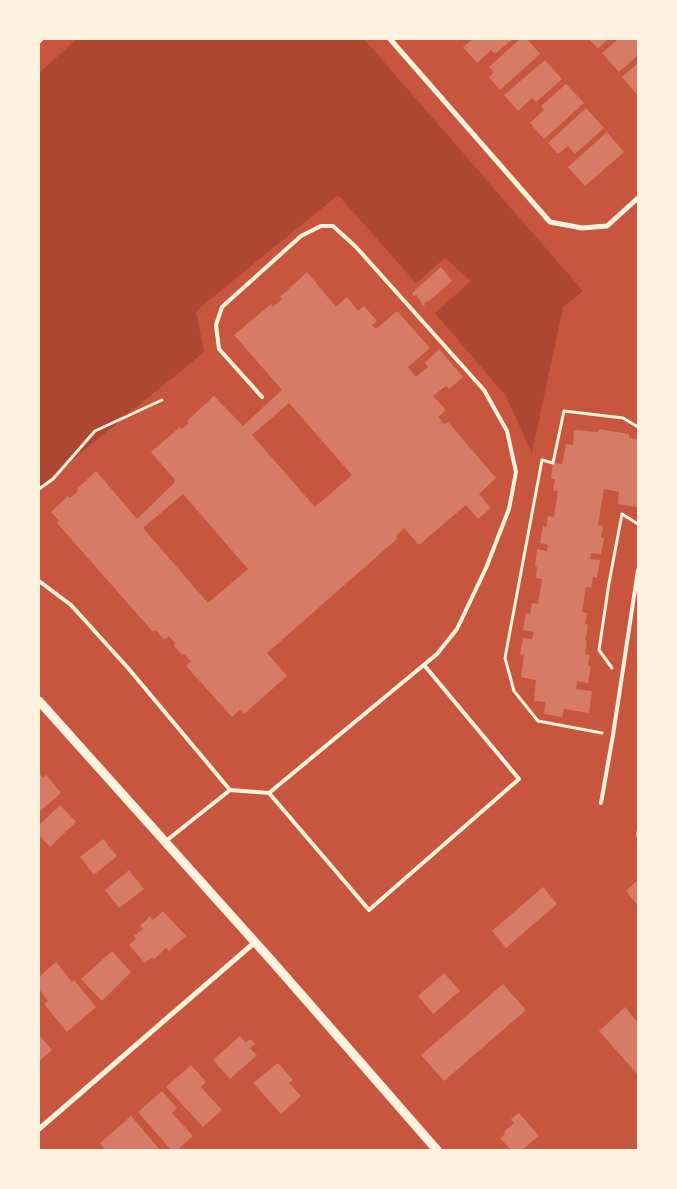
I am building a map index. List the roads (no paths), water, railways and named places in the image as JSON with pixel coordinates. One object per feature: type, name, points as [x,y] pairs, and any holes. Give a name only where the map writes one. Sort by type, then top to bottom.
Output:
[{"type":"street","points":[[390,39],[550,222],[582,228],[607,226],[638,198]]},
{"type":"street","points":[[39,701],[437,1150]]},
{"type":"street","points":[[39,1129],[254,942]]},
{"type":"lane","points":[[165,842],[230,790],[269,793],[437,654],[457,629],[486,568],[509,509],[516,472],[507,431],[484,390],[356,247],[333,226],[321,226],[301,236],[222,307],[216,326],[219,349],[262,397]]},
{"type":"lane","points":[[601,803],[638,570]]},
{"type":"lane","points":[[39,581],[71,605],[128,668],[230,790]]},
{"type":"lane","points":[[269,793],[369,910],[519,779],[424,664]]}]
